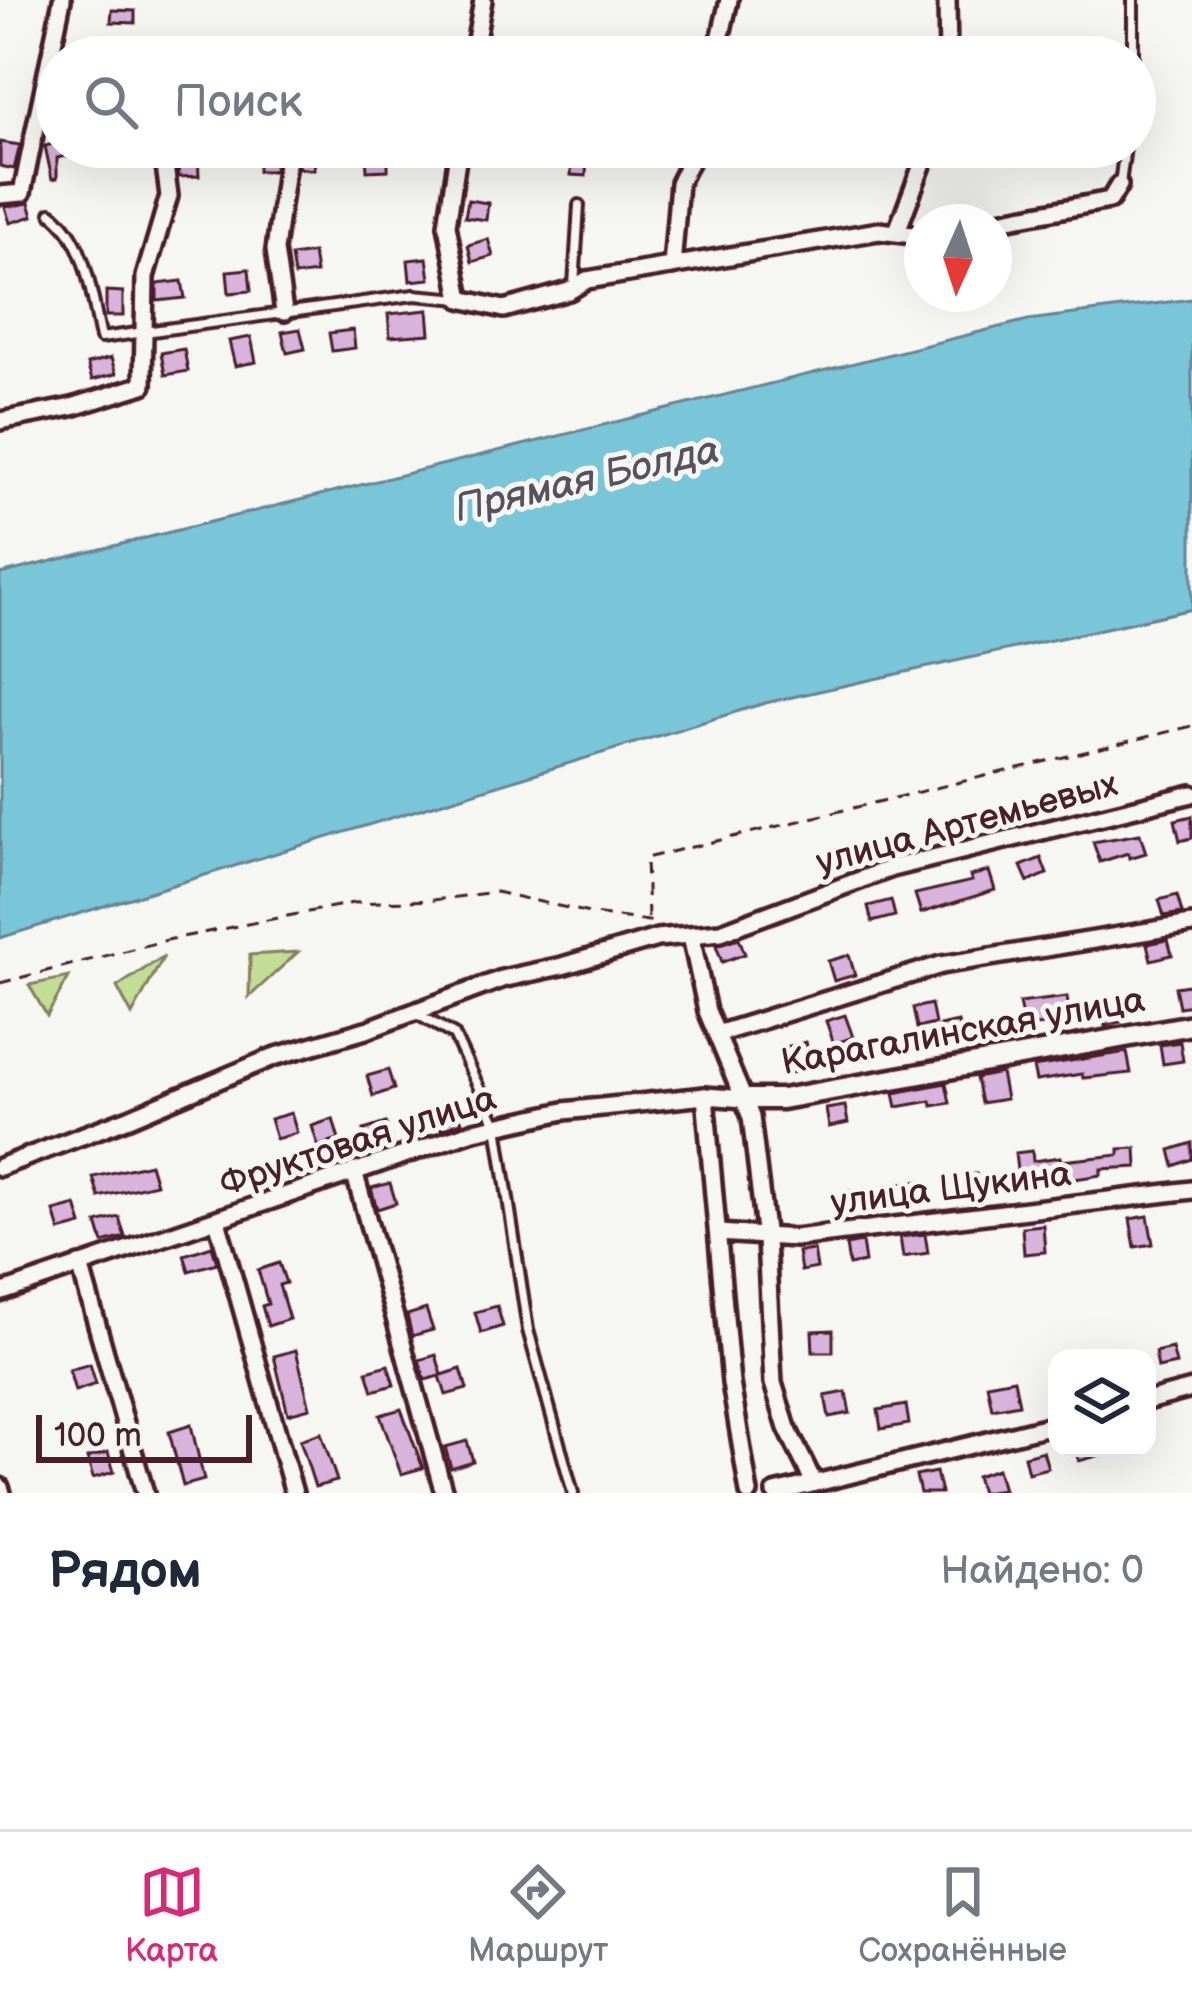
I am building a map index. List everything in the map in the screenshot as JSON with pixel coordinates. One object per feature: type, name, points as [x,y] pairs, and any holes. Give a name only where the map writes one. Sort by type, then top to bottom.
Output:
[{"type":"street","points":[[55,36],[62,0]]},
{"type":"street","points":[[477,36],[483,0]]},
{"type":"street","points":[[721,36],[729,0]]},
{"type":"street","points":[[947,0],[948,36]]},
{"type":"street","points":[[0,195],[22,193],[36,125]]},
{"type":"street","points":[[0,421],[72,407],[142,385],[145,277],[169,196],[165,168]]},
{"type":"street","points":[[284,312],[275,250],[286,168]]},
{"type":"street","points":[[456,168],[447,225],[461,299],[504,309],[586,280],[879,231],[904,234]]},
{"type":"street","points":[[672,266],[679,183],[686,168]]},
{"type":"street","points":[[897,231],[921,168]]},
{"type":"street","points":[[1012,219],[1110,200],[1120,185]]},
{"type":"street","name":"улица Артемьевых","points":[[0,1167],[273,1057],[369,1029],[502,979],[657,938],[721,932],[892,868],[1192,794]]},
{"type":"street","points":[[717,1034],[941,965],[1192,924]]},
{"type":"street","points":[[691,936],[707,1011],[745,1099],[760,1169],[773,1383],[787,1428],[814,1483]]},
{"type":"street","name":"Карагалинская улица","points":[[745,1099],[782,1100],[1192,1024]]},
{"type":"street","points":[[705,1096],[731,1383],[749,1493]]},
{"type":"street","name":"Фруктовая улица","points":[[0,1293],[497,1126],[564,1111],[705,1096],[745,1099]]},
{"type":"street","points":[[354,1171],[444,1493]]},
{"type":"street","name":"улица Щукина","points":[[718,1233],[795,1238],[1192,1190]]},
{"type":"street","points":[[218,1220],[294,1493]]},
{"type":"street","points":[[80,1265],[145,1493]]},
{"type":"street","points":[[1156,1399],[1192,1389]]},
{"type":"street","points":[[775,1493],[1048,1426]]},
{"type":"lane","points":[[1133,0],[1133,36]]},
{"type":"lane","points":[[1120,185],[1122,168]]},
{"type":"lane","points":[[574,288],[579,205]]},
{"type":"lane","points":[[51,213],[69,226],[101,338],[414,295],[461,299]]},
{"type":"lane","points":[[410,1011],[454,1035],[497,1126],[528,1330],[573,1493]]},
{"type":"path","points":[[648,920],[646,858],[1192,726]]},
{"type":"path","points":[[0,983],[166,940],[353,902],[496,892],[594,914],[660,922]]},
{"type":"green space","points":[[298,952],[249,997],[250,955]]},
{"type":"green space","points":[[164,956],[132,1015],[117,987]]},
{"type":"green space","points":[[69,977],[47,1016],[29,985]]},
{"type":"water","name":"Прямая Болда","points":[[1192,299],[1192,609],[765,703],[0,938],[0,574],[1028,320]]},
{"type":"building","points":[[112,10],[135,11],[135,23],[111,22]]},
{"type":"building","points":[[0,142],[20,145],[14,169],[0,166]]},
{"type":"building","points":[[178,168],[199,168],[199,176],[179,177]]},
{"type":"building","points":[[571,168],[586,168],[586,176],[571,175]]},
{"type":"building","points":[[468,200],[488,203],[486,220],[465,217]]},
{"type":"building","points":[[29,203],[33,216],[10,223],[5,207]]},
{"type":"building","points":[[488,239],[493,256],[472,262],[468,245]]},
{"type":"building","points":[[313,253],[316,273],[294,276],[291,256]]},
{"type":"building","points":[[427,258],[430,279],[410,281],[408,260]]},
{"type":"building","points":[[249,269],[251,291],[229,293],[227,271]]},
{"type":"building","points":[[182,281],[185,298],[157,301],[157,284]]},
{"type":"building","points":[[106,291],[123,292],[123,316],[106,316]]},
{"type":"building","points":[[428,310],[430,334],[390,337],[388,314]]},
{"type":"building","points":[[300,329],[305,349],[287,353],[282,332]]},
{"type":"building","points":[[353,330],[355,348],[332,351],[329,333]]},
{"type":"building","points":[[251,337],[256,362],[235,366],[229,341]]},
{"type":"building","points":[[184,349],[188,371],[165,375],[161,353]]},
{"type":"building","points":[[111,358],[116,374],[92,380],[87,364]]},
{"type":"building","points":[[1192,816],[1192,838],[1180,841],[1175,820]]},
{"type":"building","points":[[1140,834],[1146,853],[1100,862],[1093,842]]},
{"type":"building","points":[[1041,858],[1047,874],[1028,882],[1021,866]]},
{"type":"building","points":[[989,871],[995,890],[921,913],[915,894],[972,881],[970,876]]},
{"type":"building","points":[[1177,895],[1182,913],[1164,916],[1159,900]]},
{"type":"building","points":[[891,900],[895,916],[872,922],[868,906]]},
{"type":"building","points":[[739,938],[745,954],[722,962],[716,945]]},
{"type":"building","points":[[1168,940],[1172,955],[1151,960],[1147,944]]},
{"type":"building","points":[[849,955],[855,975],[834,981],[828,961]]},
{"type":"building","points":[[1189,985],[1192,1005],[1179,1007],[1175,987]]},
{"type":"building","points":[[1067,997],[1071,1023],[1024,1027],[1019,1003]]},
{"type":"building","points":[[1120,1001],[1125,1021],[1105,1026],[1100,1006]]},
{"type":"building","points":[[931,1004],[935,1024],[917,1028],[913,1008]]},
{"type":"building","points":[[845,1015],[853,1037],[834,1044],[826,1021]]},
{"type":"building","points":[[958,1022],[962,1040],[944,1044],[940,1026]]},
{"type":"building","points":[[806,1042],[812,1068],[791,1073],[785,1047]]},
{"type":"building","points":[[1180,1042],[1183,1061],[1163,1064],[1160,1045]]},
{"type":"building","points":[[1127,1052],[1131,1073],[1036,1081],[1033,1067]]},
{"type":"building","points":[[388,1070],[394,1089],[373,1096],[367,1076]]},
{"type":"building","points":[[1001,1073],[1006,1099],[981,1103],[976,1078]]},
{"type":"building","points":[[946,1083],[950,1103],[897,1107],[894,1093]]},
{"type":"building","points":[[456,1103],[462,1122],[441,1129],[434,1109]]},
{"type":"building","points":[[845,1106],[848,1123],[829,1127],[826,1109]]},
{"type":"building","points":[[291,1113],[297,1133],[276,1139],[270,1119]]},
{"type":"building","points":[[333,1119],[339,1140],[318,1146],[312,1126]]},
{"type":"building","points":[[386,1123],[392,1143],[370,1150],[364,1130]]},
{"type":"building","points":[[1192,1143],[1192,1159],[1174,1166],[1170,1150]]},
{"type":"building","points":[[1136,1148],[1137,1167],[1101,1169],[1101,1175],[1048,1183],[1047,1176],[1018,1179],[1015,1153],[1032,1151],[1033,1161],[1060,1157],[1061,1161],[1119,1155],[1119,1149]]},
{"type":"building","points":[[150,1164],[156,1184],[99,1197],[93,1177]]},
{"type":"building","points":[[976,1174],[979,1191],[950,1195],[948,1178]]},
{"type":"building","points":[[920,1181],[922,1198],[900,1201],[897,1185]]},
{"type":"building","points":[[390,1183],[396,1203],[377,1209],[371,1188]]},
{"type":"building","points":[[864,1189],[866,1208],[846,1211],[843,1192]]},
{"type":"building","points":[[76,1205],[82,1225],[60,1231],[54,1211]]},
{"type":"building","points":[[1148,1216],[1153,1244],[1135,1247],[1130,1219]]},
{"type":"building","points":[[119,1217],[125,1237],[103,1243],[97,1223]]},
{"type":"building","points":[[1043,1225],[1045,1252],[1024,1254],[1022,1227]]},
{"type":"building","points":[[925,1234],[928,1253],[903,1257],[900,1237]]},
{"type":"building","points":[[862,1242],[865,1262],[849,1265],[846,1245]]},
{"type":"building","points":[[212,1246],[217,1263],[189,1271],[184,1255]]},
{"type":"building","points":[[814,1250],[817,1268],[801,1271],[798,1252]]},
{"type":"building","points":[[279,1263],[286,1283],[279,1285],[289,1319],[268,1326],[262,1306],[268,1304],[258,1270]]},
{"type":"building","points":[[497,1306],[503,1326],[481,1333],[475,1312]]},
{"type":"building","points":[[426,1309],[433,1330],[412,1336],[407,1315]]},
{"type":"building","points":[[833,1330],[833,1352],[813,1352],[812,1331]]},
{"type":"building","points":[[1172,1348],[1176,1364],[1158,1368],[1156,1352]]},
{"type":"building","points":[[296,1350],[310,1408],[288,1414],[274,1356]]},
{"type":"building","points":[[436,1355],[442,1375],[461,1369],[467,1389],[446,1395],[440,1376],[425,1380],[419,1360]]},
{"type":"building","points":[[90,1364],[96,1384],[75,1391],[69,1370]]},
{"type":"building","points":[[388,1365],[394,1385],[373,1391],[367,1371]]},
{"type":"building","points":[[1014,1379],[1019,1404],[992,1409],[987,1384]]},
{"type":"building","points":[[846,1392],[850,1413],[829,1417],[825,1396]]},
{"type":"building","points":[[906,1405],[909,1424],[881,1429],[878,1410]]},
{"type":"building","points":[[401,1409],[423,1468],[401,1474],[380,1415]]},
{"type":"building","points":[[191,1425],[204,1480],[183,1486],[169,1432]]},
{"type":"building","points":[[321,1433],[337,1481],[315,1487],[300,1440]]},
{"type":"building","points":[[467,1441],[473,1461],[451,1468],[445,1447]]},
{"type":"building","points":[[1043,1451],[1048,1468],[1028,1473],[1024,1456]]},
{"type":"building","points":[[108,1452],[114,1472],[93,1478],[87,1458]]},
{"type":"building","points":[[997,1469],[1003,1490],[981,1493],[976,1476]]},
{"type":"building","points":[[936,1472],[941,1493],[920,1493],[916,1476]]}]
